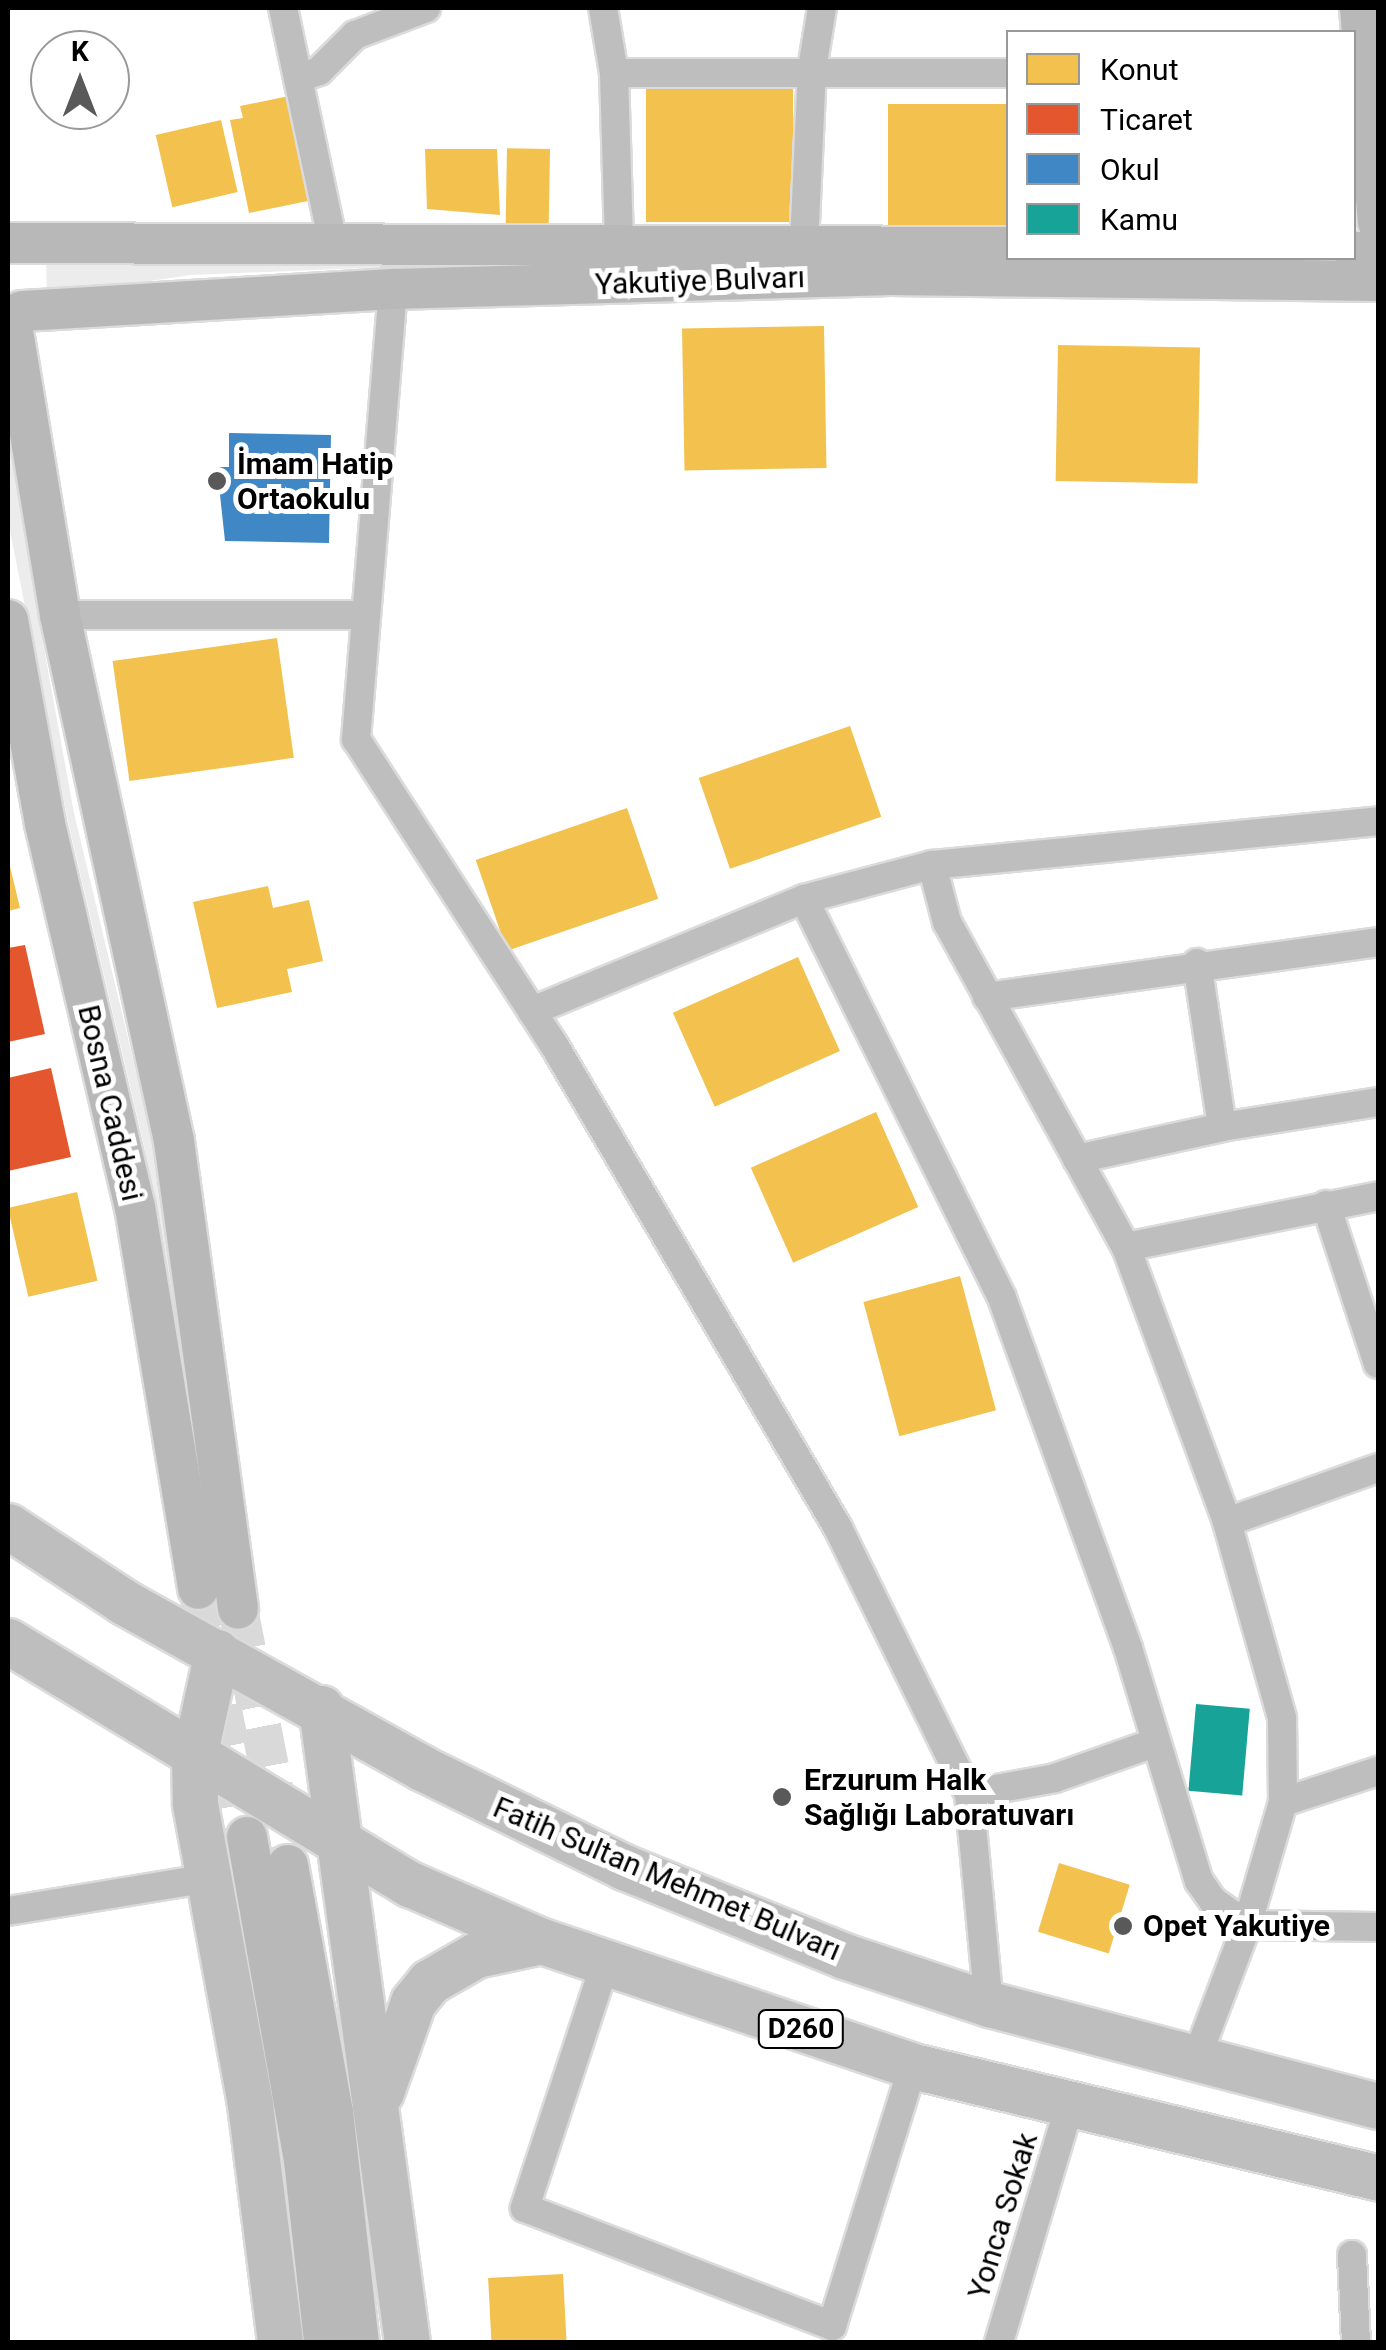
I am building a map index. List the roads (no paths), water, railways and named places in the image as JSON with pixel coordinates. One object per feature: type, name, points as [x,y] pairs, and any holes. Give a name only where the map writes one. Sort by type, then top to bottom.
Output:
[{"type":"highway","name":"Fatih Sultan Mehmet Bulvarı","points":[[8,1526],[124,1602],[321,1708],[422,1768],[624,1867],[844,1956],[990,2004],[1195,2062],[1378,2106]]},
{"type":"highway","name":"D260","points":[[8,1641],[410,1884],[542,1940],[913,2066],[1070,2108],[1378,2178]]},
{"type":"highway","points":[[217,1652],[194,1756],[209,1878],[250,2104],[280,2342]]},
{"type":"highway","points":[[321,1708],[378,2098],[407,2342]]},
{"type":"highway","points":[[378,2098],[413,2002],[428,1982],[476,1955],[542,1940]]},
{"type":"main road","points":[[1360,8],[1360,74],[1378,222]]},
{"type":"main road","points":[[8,244],[26,274],[14,322],[60,615],[174,1141],[238,1609]]},
{"type":"main road","name":"Yakutiye Bulvarı","points":[[8,244],[1006,247]]},
{"type":"main road","name":"Yakutiye Bulvarı","points":[[14,322],[393,290],[891,275],[1378,281]]},
{"type":"main road","name":"Bosna Caddesi","points":[[8,620],[45,824],[135,1207],[198,1589]]},
{"type":"main road","points":[[247,1837],[299,2122],[324,2342]]},
{"type":"main road","points":[[288,1865],[333,2112],[359,2342]]},
{"type":"street","points":[[283,8],[334,247]]},
{"type":"street","points":[[298,78],[319,71],[355,35],[426,8]]},
{"type":"street","points":[[603,8],[614,73],[619,246]]},
{"type":"street","points":[[804,245],[812,68],[822,8]]},
{"type":"street","points":[[614,73],[812,68],[1006,72]]},
{"type":"street","points":[[393,290],[356,739],[532,1012],[838,1528],[969,1794],[990,2004]]},
{"type":"street","points":[[60,615],[364,615]]},
{"type":"street","points":[[532,1012],[804,898],[932,865],[1378,822]]},
{"type":"street","points":[[932,865],[947,922],[1126,1247],[1228,1522],[1282,1718],[1283,1802],[1247,1925],[1195,2062]]},
{"type":"street","points":[[804,898],[1002,1298],[1116,1612],[1199,1881],[1213,1901],[1247,1925],[1378,1927]]},
{"type":"street","points":[[987,997],[1197,963],[1378,942]]},
{"type":"street","points":[[1197,963],[1222,1126]]},
{"type":"street","points":[[1078,1159],[1222,1126],[1378,1102]]},
{"type":"street","points":[[1126,1247],[1378,1196]]},
{"type":"street","points":[[1326,1205],[1378,1364]]},
{"type":"street","points":[[1228,1522],[1378,1468]]},
{"type":"street","points":[[969,1794],[1055,1778],[1154,1743]]},
{"type":"street","points":[[1283,1802],[1378,1771]]},
{"type":"street","points":[[8,1911],[209,1878]]},
{"type":"street","points":[[605,1964],[525,2208],[829,2334],[913,2066]]},
{"type":"street","name":"Yonca Sokak","points":[[999,2342],[1070,2108]]},
{"type":"street","points":[[1352,2255],[1356,2342]]},
{"type":"tunnel","points":[[198,1589],[247,1837]]},
{"type":"tunnel","points":[[238,1609],[288,1865]]},
{"type":"place","name":"İmam Hatip Ortaokulu","points":[[217,481]]},
{"type":"place","name":"Erzurum Halk Sağlığı Laboratuvarı","points":[[782,1797]]},
{"type":"place","name":"Opet Yakutiye","points":[[1123,1926]]}]
